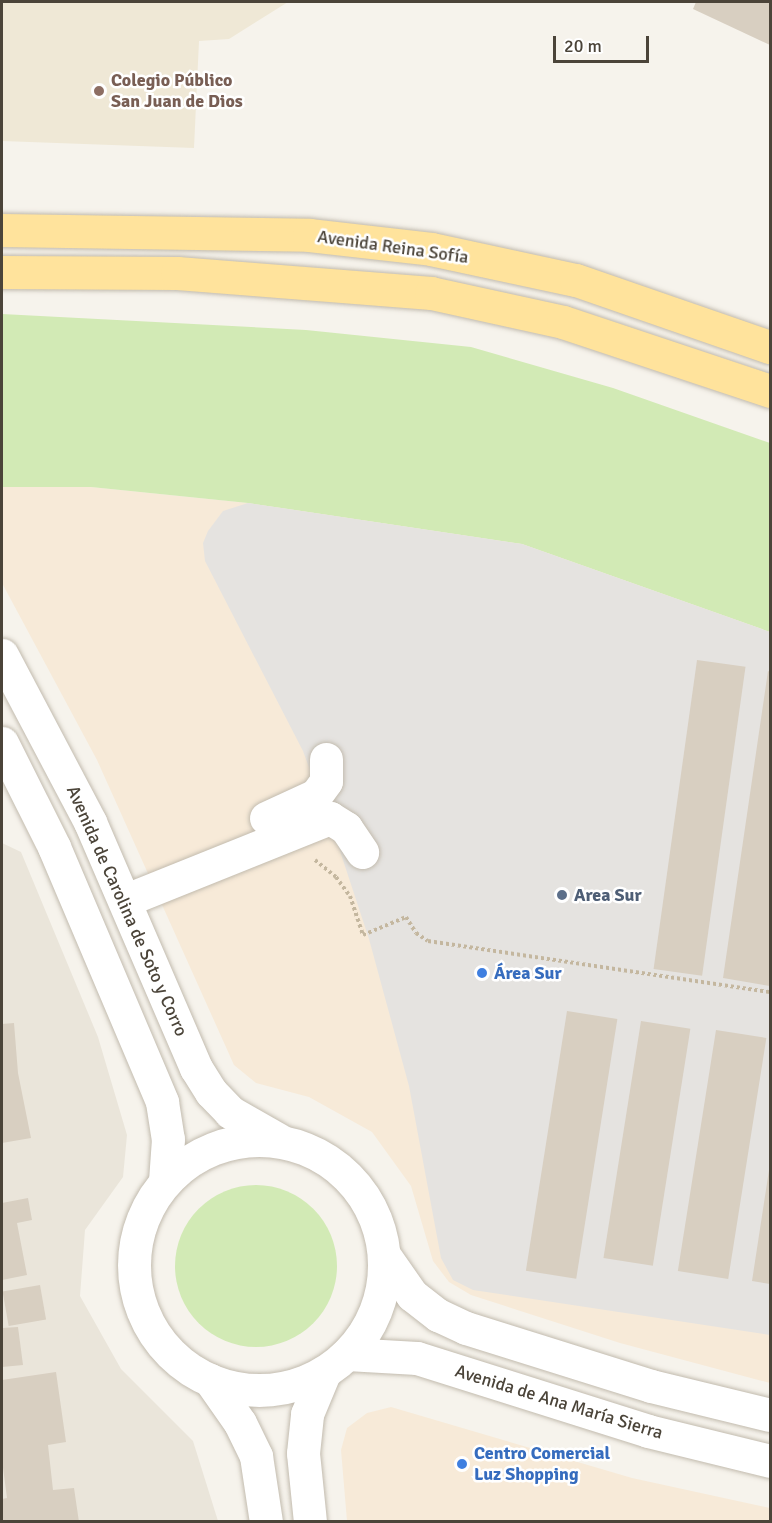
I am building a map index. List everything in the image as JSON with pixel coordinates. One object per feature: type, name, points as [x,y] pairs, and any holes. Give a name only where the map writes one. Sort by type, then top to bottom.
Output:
[{"type":"main road","name":"Avenida Reina Sofía","points":[[2,230],[309,235],[431,249],[576,280],[771,347]]},
{"type":"main road","points":[[2,272],[177,273],[431,293],[564,322],[771,391]]},
{"type":"street","name":"Avenida de Carolina de Soto y Corro","points":[[2,655],[45,734],[121,891],[196,1068],[212,1092],[230,1112],[280,1141]]},
{"type":"street","points":[[2,743],[54,847],[162,1102],[168,1139],[165,1181]]},
{"type":"street","points":[[121,891],[316,795],[326,781],[326,759]]},
{"type":"street","points":[[121,891],[330,818],[346,828],[362,852]]},
{"type":"street","points":[[310,1521],[303,1453],[307,1414],[335,1363],[373,1314],[381,1292],[384,1255],[377,1223],[362,1193],[347,1177],[311,1151],[280,1141],[249,1140],[217,1146],[189,1160],[165,1181],[147,1209],[136,1241],[137,1286],[142,1308],[158,1338],[181,1362],[210,1380],[238,1389],[268,1390],[297,1385],[335,1363]]},
{"type":"street","points":[[384,1255],[412,1295],[438,1315],[466,1328],[641,1383],[771,1415]]},
{"type":"street","name":"Avenida de Ana María Sierra","points":[[335,1363],[417,1358],[648,1431],[771,1461]]},
{"type":"street","points":[[210,1380],[240,1423],[256,1456],[266,1521]]},
{"type":"path","points":[[306,855],[336,877],[350,896],[363,935],[406,917],[416,933],[428,941],[771,992]]},
{"type":"shaded area","name":"Colegio Público San Juan de Dios","points":[[2,2],[288,2],[229,39],[199,41],[194,148],[2,141]]},
{"type":"shaded area","name":"Area Sur","points":[[2,487],[91,487],[248,503],[522,544],[770,632],[770,1383],[620,1343],[471,1295],[449,1282],[433,1261],[411,1186],[372,1132],[309,1097],[256,1083],[234,1065],[97,760],[2,583]]},
{"type":"shaded area","name":"Area Sur","points":[[248,503],[522,544],[770,632],[770,1335],[473,1290],[453,1280],[441,1258],[409,1086],[369,939],[340,851],[303,751],[205,561],[203,543],[208,531],[223,511]]},
{"type":"shaded area","points":[[2,843],[21,852],[98,1037],[127,1135],[123,1177],[85,1230],[80,1296],[121,1369],[193,1441],[218,1521],[2,1521]]},
{"type":"shaded area","name":"Centro Comercial Luz Shopping","points":[[391,1407],[632,1478],[770,1508],[770,1521],[347,1521],[341,1450],[347,1428],[367,1413]]},
{"type":"green space","points":[[2,314],[306,330],[471,347],[613,388],[770,443],[770,632],[522,544],[248,503],[91,487],[2,487]]},
{"type":"green space","points":[[256,1185],[287,1191],[313,1209],[331,1235],[337,1266],[331,1297],[313,1323],[287,1341],[256,1347],[225,1341],[199,1323],[181,1297],[175,1266],[181,1235],[199,1209],[225,1191]]},
{"type":"building","points":[[696,2],[770,2],[770,45],[693,9]]},
{"type":"building","points":[[697,660],[746,667],[702,976],[654,969]]},
{"type":"building","points":[[768,671],[770,672],[770,986],[723,978]]},
{"type":"building","points":[[567,1011],[617,1019],[576,1279],[526,1271]]},
{"type":"building","points":[[641,1021],[690,1029],[653,1266],[603,1258]]},
{"type":"building","points":[[14,1023],[18,1073],[31,1138],[2,1143],[2,1024]]},
{"type":"building","points":[[716,1030],[766,1038],[728,1279],[678,1271]]},
{"type":"building","points":[[770,1170],[770,1284],[752,1281]]},
{"type":"building","points":[[28,1198],[32,1220],[17,1223],[27,1275],[2,1280],[2,1203]]},
{"type":"building","points":[[40,1285],[46,1319],[9,1326],[3,1292]]},
{"type":"building","points":[[18,1327],[23,1365],[2,1367],[2,1328]]},
{"type":"building","points":[[56,1372],[66,1442],[48,1445],[53,1490],[74,1488],[79,1522],[2,1522],[2,1499],[7,1498],[2,1460],[2,1380]]},
{"type":"place","name":"Colegio Público San Juan de Dios","points":[[99,91]]},
{"type":"place","name":"Area Sur","points":[[562,895]]},
{"type":"place","name":"Área Sur","points":[[482,973]]},
{"type":"place","name":"Centro Comercial Luz Shopping","points":[[462,1464]]}]
